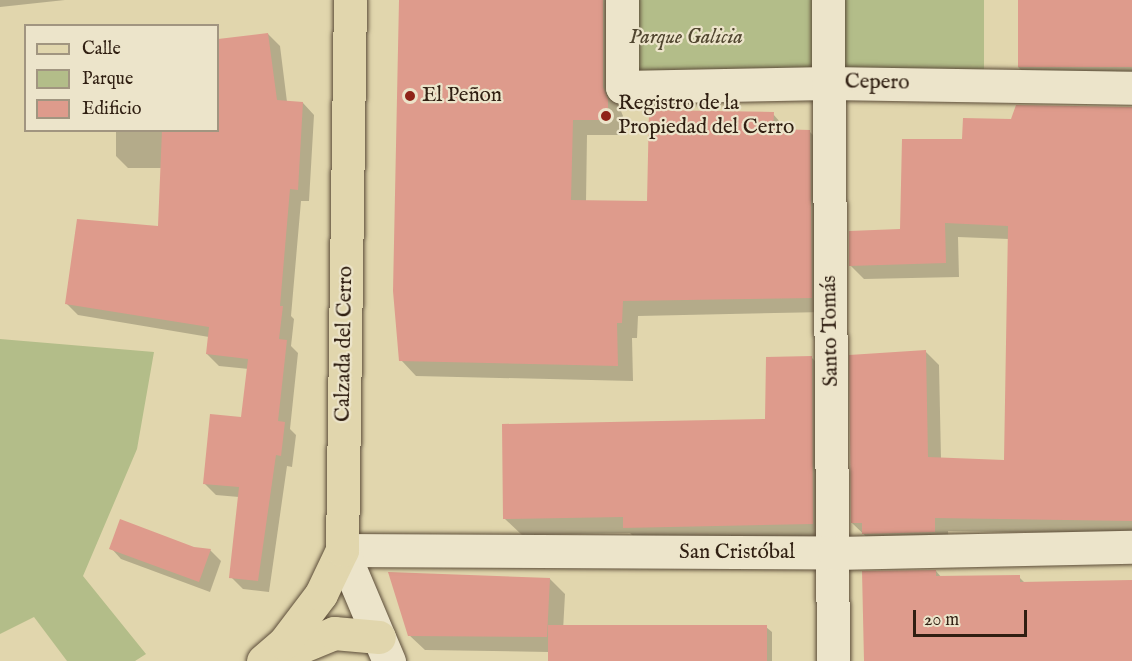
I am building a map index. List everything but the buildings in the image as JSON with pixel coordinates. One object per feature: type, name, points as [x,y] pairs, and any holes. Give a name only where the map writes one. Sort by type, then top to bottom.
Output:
[{"type":"main road","name":"Calzada del Cerro","points":[[263,661],[284,643],[321,594],[342,550],[350,0]]},
{"type":"main road","points":[[269,661],[334,633],[384,649]]},
{"type":"street","name":"Cepero","points":[[622,0],[622,87],[828,83],[1132,88]]},
{"type":"street","name":"Santo Tomás","points":[[828,0],[834,553],[833,661]]},
{"type":"street","name":"San Cristóbal","points":[[342,550],[834,553],[1132,547]]},
{"type":"street","points":[[342,550],[384,649]]},
{"type":"green space","name":"Parque Galicia","points":[[631,0],[984,0],[984,78],[631,78]]},
{"type":"green space","points":[[0,339],[154,352],[137,449],[83,576],[146,654],[135,661],[67,661],[34,617],[0,634]]},
{"type":"place","name":"El Peñon","points":[[410,96]]},
{"type":"place","name":"Registro de la Propiedad del Cerro","points":[[606,116]]}]
